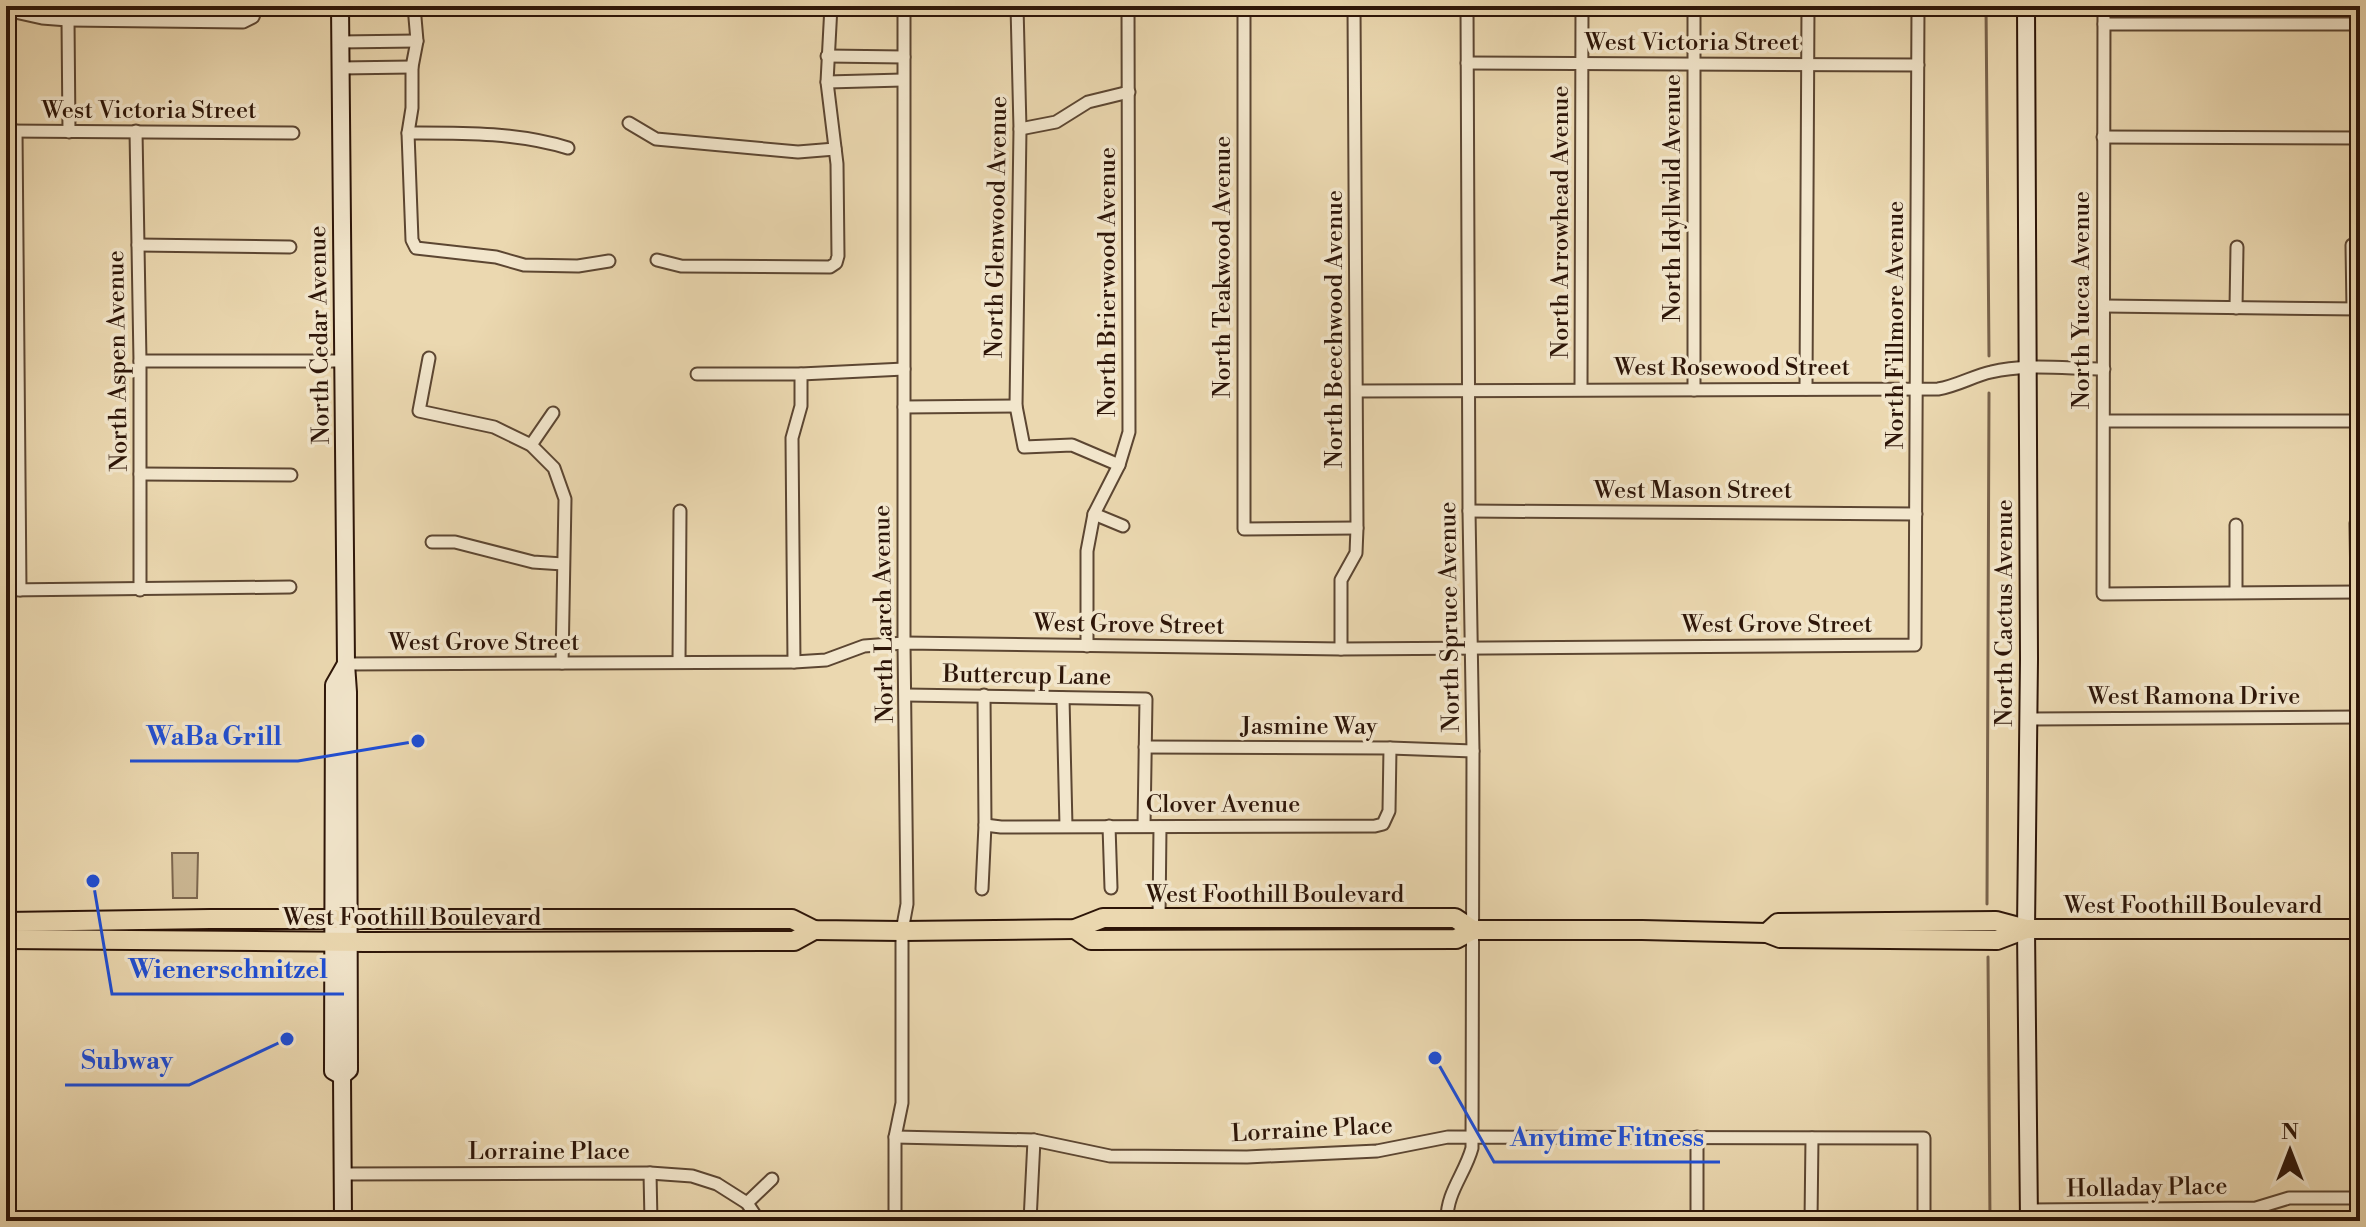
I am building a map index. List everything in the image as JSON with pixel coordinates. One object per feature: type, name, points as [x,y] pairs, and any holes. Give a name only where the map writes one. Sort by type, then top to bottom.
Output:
[{"type":"main road","name":"North Cedar Avenue","points":[[340,6],[349,770],[341,920]]},
{"type":"main road","name":"North Cactus Avenue","points":[[2026,6],[2028,1216]]},
{"type":"main road","name":"North Cedar Avenue","points":[[343,1221],[342,1076],[349,1070],[341,941],[334,685],[346,664]]},
{"type":"main road","points":[[334,714],[340,727],[340,766],[349,770]]},
{"type":"main road","points":[[531,941],[555,931],[608,931],[618,927],[623,918]]},
{"type":"main road","name":"West Foothill Boulevard","points":[[6,922],[792,919],[814,930],[902,931],[1075,929],[1103,918],[1455,918],[1473,930]]},
{"type":"main road","points":[[668,941],[683,932],[769,929],[772,919]]},
{"type":"main road","name":"West Foothill Boulevard","points":[[1075,929],[1091,940],[1456,939],[1473,930],[1767,933],[1778,923],[1823,922],[1996,921],[2026,929],[2360,929]]},
{"type":"main road","name":"West Foothill Boulevard","points":[[6,939],[794,941],[814,930]]},
{"type":"street","points":[[414,6],[417,41],[412,67],[412,108],[408,133],[412,240],[416,248],[496,257],[524,265],[578,266],[609,261]]},
{"type":"street","points":[[657,260],[681,266],[830,267],[836,263],[835,149],[827,82],[831,6]]},
{"type":"street","name":"North Larch Avenue","points":[[895,1221],[895,1137],[902,1103],[902,931],[907,904],[904,6]]},
{"type":"street","name":"North Glenwood Avenue","points":[[1017,6],[1020,129],[1016,406],[1024,447],[1072,445],[1119,465]]},
{"type":"street","name":"North Brierwood Avenue","points":[[1087,646],[1087,551],[1094,514],[1119,465],[1129,432],[1128,6]]},
{"type":"street","name":"North Teakwood Avenue","points":[[1244,6],[1244,529],[1357,528]]},
{"type":"street","name":"North Beechwood Avenue","points":[[1341,649],[1341,580],[1356,553],[1357,528],[1354,6]]},
{"type":"street","name":"North Spruce Avenue","points":[[1447,1221],[1448,1201],[1469,1159],[1472,1138],[1473,648],[1469,511],[1467,6]]},
{"type":"street","name":"North Arrowhead Avenue","points":[[1581,389],[1582,6]]},
{"type":"street","name":"North Idyllwild Avenue","points":[[1694,6],[1694,390]]},
{"type":"street","points":[[1806,389],[1808,6]]},
{"type":"street","name":"North Fillmore Avenue","points":[[1915,645],[1918,6]]},
{"type":"street","name":"North Yucca Avenue","points":[[2104,6],[2103,594],[2236,592]]},
{"type":"street","points":[[6,10],[68,20],[243,22],[255,11]]},
{"type":"street","points":[[68,20],[69,132]]},
{"type":"street","points":[[2104,24],[2360,24]]},
{"type":"street","points":[[339,42],[417,41]]},
{"type":"street","points":[[827,56],[904,57]]},
{"type":"street","name":"West Victoria Street","points":[[1467,63],[1918,65]]},
{"type":"street","points":[[340,68],[412,67]]},
{"type":"street","points":[[827,82],[903,80]]},
{"type":"street","points":[[1020,129],[1056,122],[1088,102],[1129,92]]},
{"type":"street","points":[[629,123],[656,139],[798,152],[835,149]]},
{"type":"street","points":[[11,131],[20,590]]},
{"type":"street","name":"West Victoria Street","points":[[11,131],[293,133]]},
{"type":"street","name":"North Aspen Avenue","points":[[136,131],[140,590]]},
{"type":"street","points":[[408,133],[483,133],[543,141],[568,148]]},
{"type":"street","points":[[2103,137],[2360,138]]},
{"type":"street","points":[[138,245],[290,247]]},
{"type":"street","points":[[2104,306],[2357,309],[2352,245]]},
{"type":"street","points":[[2236,308],[2237,247]]},
{"type":"street","points":[[429,358],[419,411],[494,427],[531,445],[554,468],[565,499],[562,663]]},
{"type":"street","points":[[140,361],[343,361]]},
{"type":"street","points":[[697,374],[801,374],[904,369]]},
{"type":"street","name":"West Rosewood Street","points":[[1357,391],[1918,389],[1953,387],[1993,371],[2104,369]]},
{"type":"street","points":[[794,662],[792,438],[801,406],[801,374]]},
{"type":"street","points":[[904,407],[1016,406]]},
{"type":"street","points":[[531,445],[553,413]]},
{"type":"street","points":[[2104,421],[2360,421]]},
{"type":"street","points":[[140,474],[291,475]]},
{"type":"street","points":[[679,662],[680,511]]},
{"type":"street","name":"West Mason Street","points":[[1469,511],[1916,514]]},
{"type":"street","points":[[1094,514],[1123,526]]},
{"type":"street","points":[[2236,525],[2236,592],[2359,592],[2356,523]]},
{"type":"street","points":[[432,542],[455,542],[533,562],[563,564]]},
{"type":"street","points":[[6,590],[290,587]]},
{"type":"street","name":"West Grove Street","points":[[346,664],[794,662],[826,660],[864,646],[904,643],[1341,649],[1915,645]]},
{"type":"street","name":"Buttercup Lane","points":[[906,695],[1146,699],[1145,747]]},
{"type":"street","points":[[982,889],[984,695]]},
{"type":"street","points":[[1063,698],[1066,826]]},
{"type":"street","name":"West Ramona Drive","points":[[2027,719],[2360,717]]},
{"type":"street","points":[[1144,826],[1145,747]]},
{"type":"street","name":"Jasmine Way","points":[[1145,747],[1473,751]]},
{"type":"street","name":"Clover Avenue","points":[[985,825],[1375,826],[1383,824],[1389,811],[1390,748]]},
{"type":"street","points":[[1109,826],[1111,888]]},
{"type":"street","points":[[1159,918],[1160,827]]},
{"type":"street","name":"Lorraine Place","points":[[895,1137],[1034,1140],[1110,1156],[1247,1157],[1366,1152],[1448,1137],[1924,1138],[1924,1221]]},
{"type":"street","points":[[1697,1137],[1697,1221]]},
{"type":"street","points":[[1811,1221],[1812,1138]]},
{"type":"street","points":[[1030,1221],[1034,1140]]},
{"type":"street","points":[[650,1173],[651,1221]]},
{"type":"street","name":"Lorraine Place","points":[[343,1174],[650,1173],[692,1176],[717,1184],[747,1203]]},
{"type":"street","points":[[759,1221],[747,1203],[772,1179]]},
{"type":"street","name":"Holladay Place","points":[[2028,1216],[2256,1208],[2289,1198],[2360,1198]]},
{"type":"shaded area","points":[[172,853],[198,853],[197,898],[173,898]]},
{"type":"waterway","points":[[1986,6],[1989,356]]},
{"type":"waterway","points":[[1987,904],[1989,393]]},
{"type":"waterway","points":[[1988,957],[1990,1221]]},
{"type":"place","name":"WaBa Grill","points":[[418,741]]},
{"type":"place","name":"Wienerschnitzel","points":[[93,881]]},
{"type":"place","name":"Subway","points":[[287,1039]]},
{"type":"place","name":"Anytime Fitness","points":[[1435,1058]]}]
